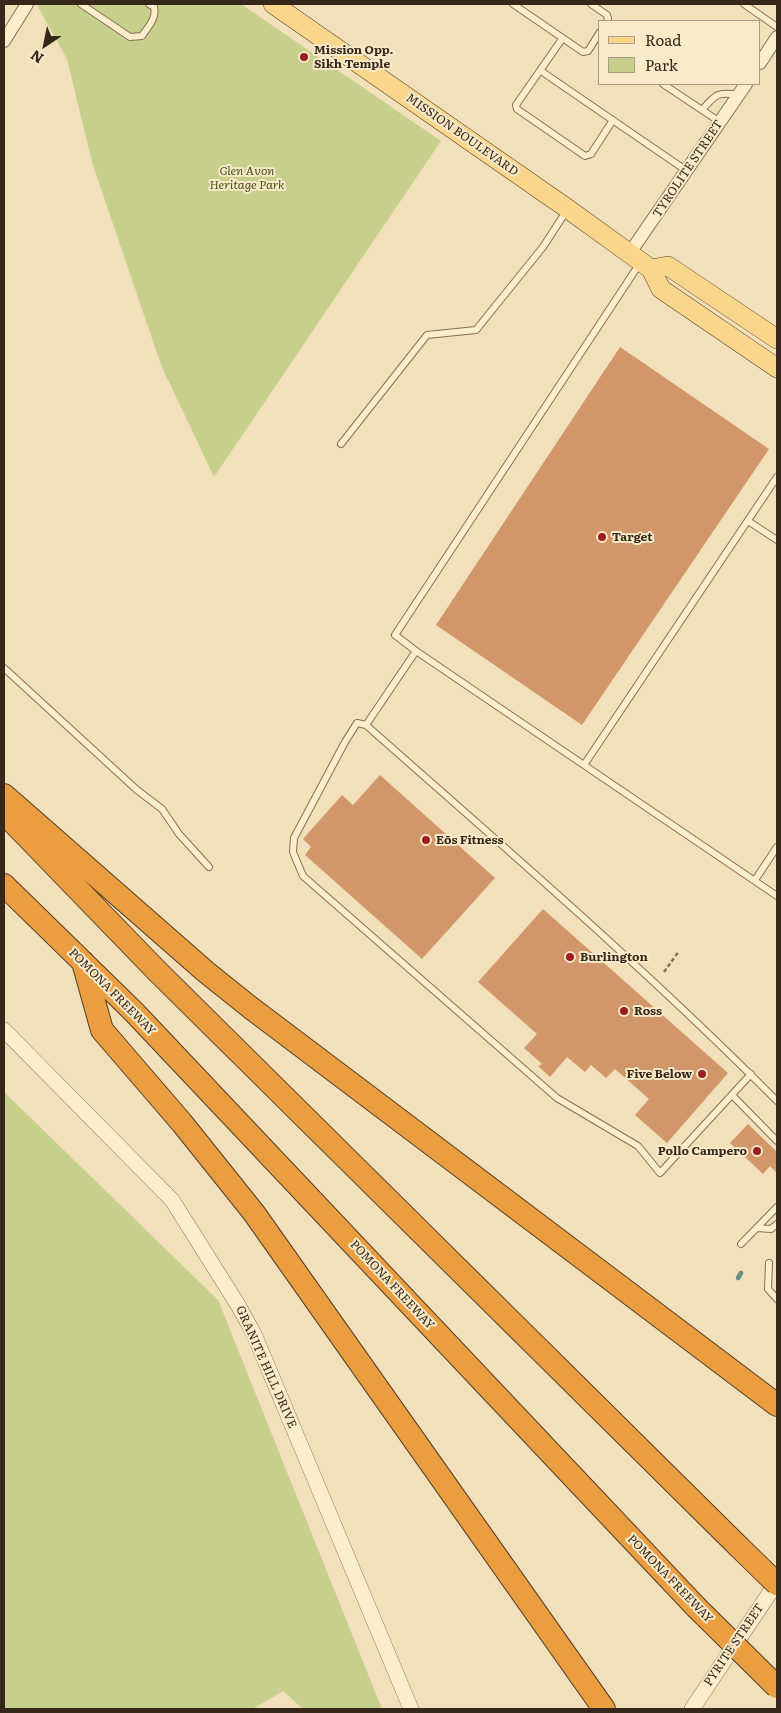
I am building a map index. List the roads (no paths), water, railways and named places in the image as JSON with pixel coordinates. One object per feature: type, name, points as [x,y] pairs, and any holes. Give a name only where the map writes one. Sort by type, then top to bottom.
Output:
[{"type":"highway","points":[[4,795],[206,972],[251,1008],[777,1405]]},
{"type":"highway","points":[[4,813],[157,971],[777,1583]]},
{"type":"highway","name":"POMONA FREEWAY","points":[[4,885],[134,1012],[696,1607],[777,1687]]},
{"type":"highway","points":[[83,961],[102,1030],[182,1123],[254,1213],[604,1709]]},
{"type":"main road","name":"MISSION BOULEVARD","points":[[277,5],[568,209],[640,262],[661,289],[777,368]]},
{"type":"main road","points":[[640,262],[668,266],[777,339]]},
{"type":"street","points":[[4,41],[28,4]]},
{"type":"street","points":[[761,61],[777,37]]},
{"type":"street","name":"TYROLITE STREET","points":[[640,262],[687,171],[745,85]]},
{"type":"street","name":"GRANITE HILL DRIVE","points":[[4,1030],[172,1200],[238,1304],[254,1334],[411,1709]]},
{"type":"street","name":"PYRITE STREET","points":[[692,1709],[777,1583]]},
{"type":"lane","points":[[81,4],[130,37],[137,37],[142,36],[152,20],[155,12],[154,7],[150,4]]},
{"type":"lane","points":[[513,4],[522,6],[562,39],[583,52],[588,51],[598,35]]},
{"type":"lane","points":[[591,4],[608,14],[608,20]]},
{"type":"lane","points":[[744,4],[777,27]]},
{"type":"lane","points":[[562,39],[516,106],[517,109],[585,156],[591,154],[614,120]]},
{"type":"lane","points":[[541,71],[687,171]]},
{"type":"lane","points":[[664,85],[720,122]]},
{"type":"lane","points":[[702,110],[715,96],[724,92],[738,95]]},
{"type":"lane","points":[[341,444],[427,336],[476,330],[543,247],[568,209]]},
{"type":"lane","points":[[640,262],[395,635],[416,652],[777,896]]},
{"type":"lane","points":[[584,765],[777,477]]},
{"type":"lane","points":[[748,521],[777,540]]},
{"type":"lane","points":[[366,725],[416,652]]},
{"type":"lane","points":[[4,668],[137,790],[162,809],[179,834],[209,867]]},
{"type":"lane","points":[[751,1074],[660,1173],[638,1146],[557,1098],[303,876],[293,852],[294,838],[344,742],[358,723],[366,725],[678,1002],[751,1074],[777,1100]]},
{"type":"lane","points":[[755,880],[777,847]]},
{"type":"lane","points":[[732,1095],[777,1141]]},
{"type":"lane","points":[[741,1244],[777,1207]]},
{"type":"lane","points":[[757,1228],[771,1229],[777,1224]]},
{"type":"lane","points":[[769,1263],[768,1289],[777,1299]]},
{"type":"waterway","points":[[738,1278],[741,1273]]},
{"type":"place","name":"Mission Opp. Sikh Temple","points":[[304,57]]},
{"type":"place","name":"Target","points":[[602,537]]},
{"type":"place","name":"Eōs Fitness","points":[[426,840]]},
{"type":"place","name":"Burlington","points":[[570,957]]},
{"type":"place","name":"Ross","points":[[624,1011]]},
{"type":"place","name":"Five Below","points":[[702,1074]]},
{"type":"place","name":"Pollo Campero","points":[[757,1151]]},
{"type":"park label","name":"Glen Avon Heritage Park","points":[[247,178]]}]
